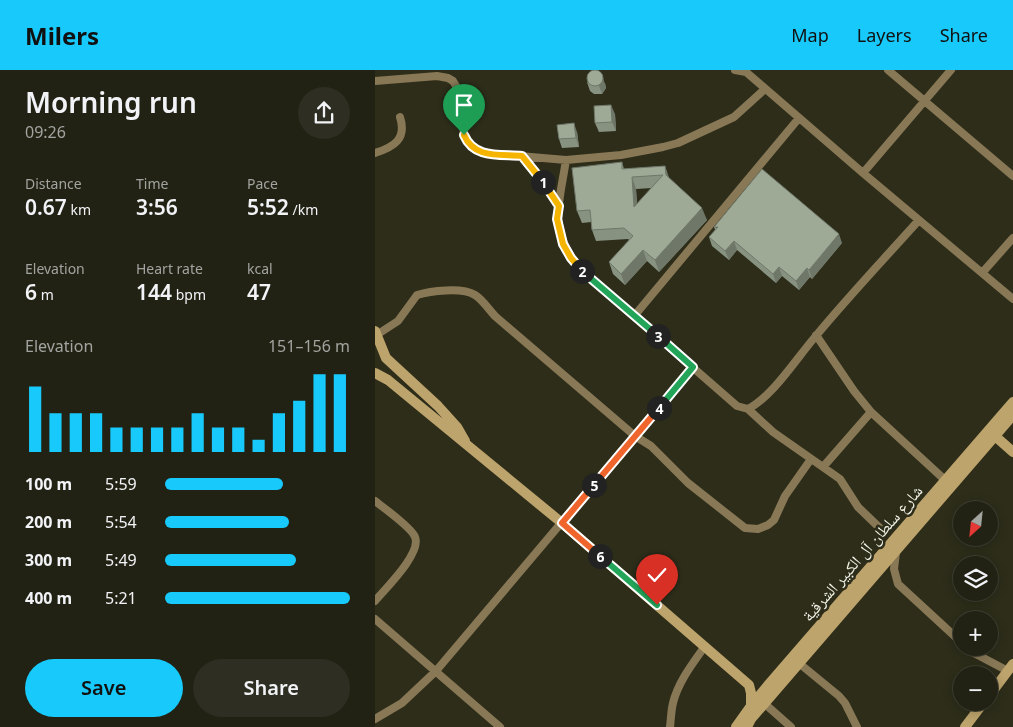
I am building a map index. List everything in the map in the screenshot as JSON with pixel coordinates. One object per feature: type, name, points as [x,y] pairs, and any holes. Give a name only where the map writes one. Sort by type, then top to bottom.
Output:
[{"type":"main road","points":[[375,358],[377,334]]},
{"type":"main road","points":[[377,334],[386,358],[438,406],[457,428],[466,444]]},
{"type":"main road","points":[[375,373],[388,380],[562,523],[705,646],[749,686],[751,706]]},
{"type":"main road","name":"شارع سلطان آل الكبير الشرقية","points":[[736,727],[769,684],[1013,402]]},
{"type":"main road","name":"شارع سلطان آل الكبير الشرقية","points":[[747,727],[1013,415]]},
{"type":"main road","points":[[995,436],[1013,452]]},
{"type":"main road","points":[[998,684],[1010,667]]},
{"type":"main road","points":[[749,686],[769,684]]},
{"type":"main road","points":[[965,727],[977,711]]},
{"type":"street","points":[[735,70],[747,71],[765,89],[1013,300]]},
{"type":"street","points":[[888,70],[1013,176]]},
{"type":"street","points":[[863,173],[951,70]]},
{"type":"street","points":[[375,81],[437,76],[448,78],[453,81],[459,91],[464,135],[471,146],[483,153],[566,160],[621,156],[678,143],[734,117],[765,89]]},
{"type":"street","points":[[375,153],[392,147],[397,142],[402,130],[400,117]]},
{"type":"street","points":[[635,315],[799,118]]},
{"type":"street","points":[[522,156],[539,176],[559,206]]},
{"type":"street","points":[[566,160],[557,219],[563,244],[581,270],[635,315],[737,406],[748,409],[773,432],[840,479],[858,507],[885,533]]},
{"type":"street","points":[[748,409],[758,404],[768,394],[816,336],[919,220]]},
{"type":"street","points":[[982,273],[1013,238]]},
{"type":"street","points":[[377,334],[398,321],[417,295],[457,290],[473,294],[480,299],[496,318],[635,436],[651,446],[688,484],[745,528],[757,529],[768,525],[774,520],[785,496],[811,459]]},
{"type":"street","points":[[816,336],[853,391],[871,412],[945,480]]},
{"type":"street","points":[[375,719],[403,703],[436,671],[693,367]]},
{"type":"street","points":[[823,467],[871,412]]},
{"type":"street","points":[[375,501],[411,531],[416,538],[417,545],[413,555],[375,601]]},
{"type":"street","points":[[896,552],[894,569],[898,584],[953,635]]},
{"type":"street","points":[[375,620],[500,727]]},
{"type":"street","points":[[670,727],[676,694],[705,646]]},
{"type":"street","points":[[982,656],[1010,667]]},
{"type":"street","points":[[800,664],[839,696],[845,703],[857,727]]},
{"type":"street","points":[[765,704],[791,727]]},
{"type":"building","points":[[595,70],[601,72],[603,78],[601,84],[595,86],[589,84],[587,78],[589,72]]},
{"type":"building","points":[[611,105],[612,122],[595,123],[594,106]]},
{"type":"building","points":[[574,123],[576,138],[559,139],[557,125]]},
{"type":"building","points":[[622,162],[622,169],[665,166],[666,175],[702,208],[655,260],[643,250],[621,274],[609,262],[633,236],[624,228],[592,230],[590,210],[577,211],[572,168]],"holes":[[[663,175],[634,207],[632,177]]]},
{"type":"building","points":[[762,169],[839,234],[809,270],[807,268],[796,281],[779,267],[773,274],[734,241],[725,251],[709,237],[718,227],[714,227]]},
{"type":"route","points":[[464,135],[476,151],[522,156],[529,163],[559,206],[557,219],[559,231],[563,244],[571,258],[581,270],[693,367],[562,523],[657,605]]}]
